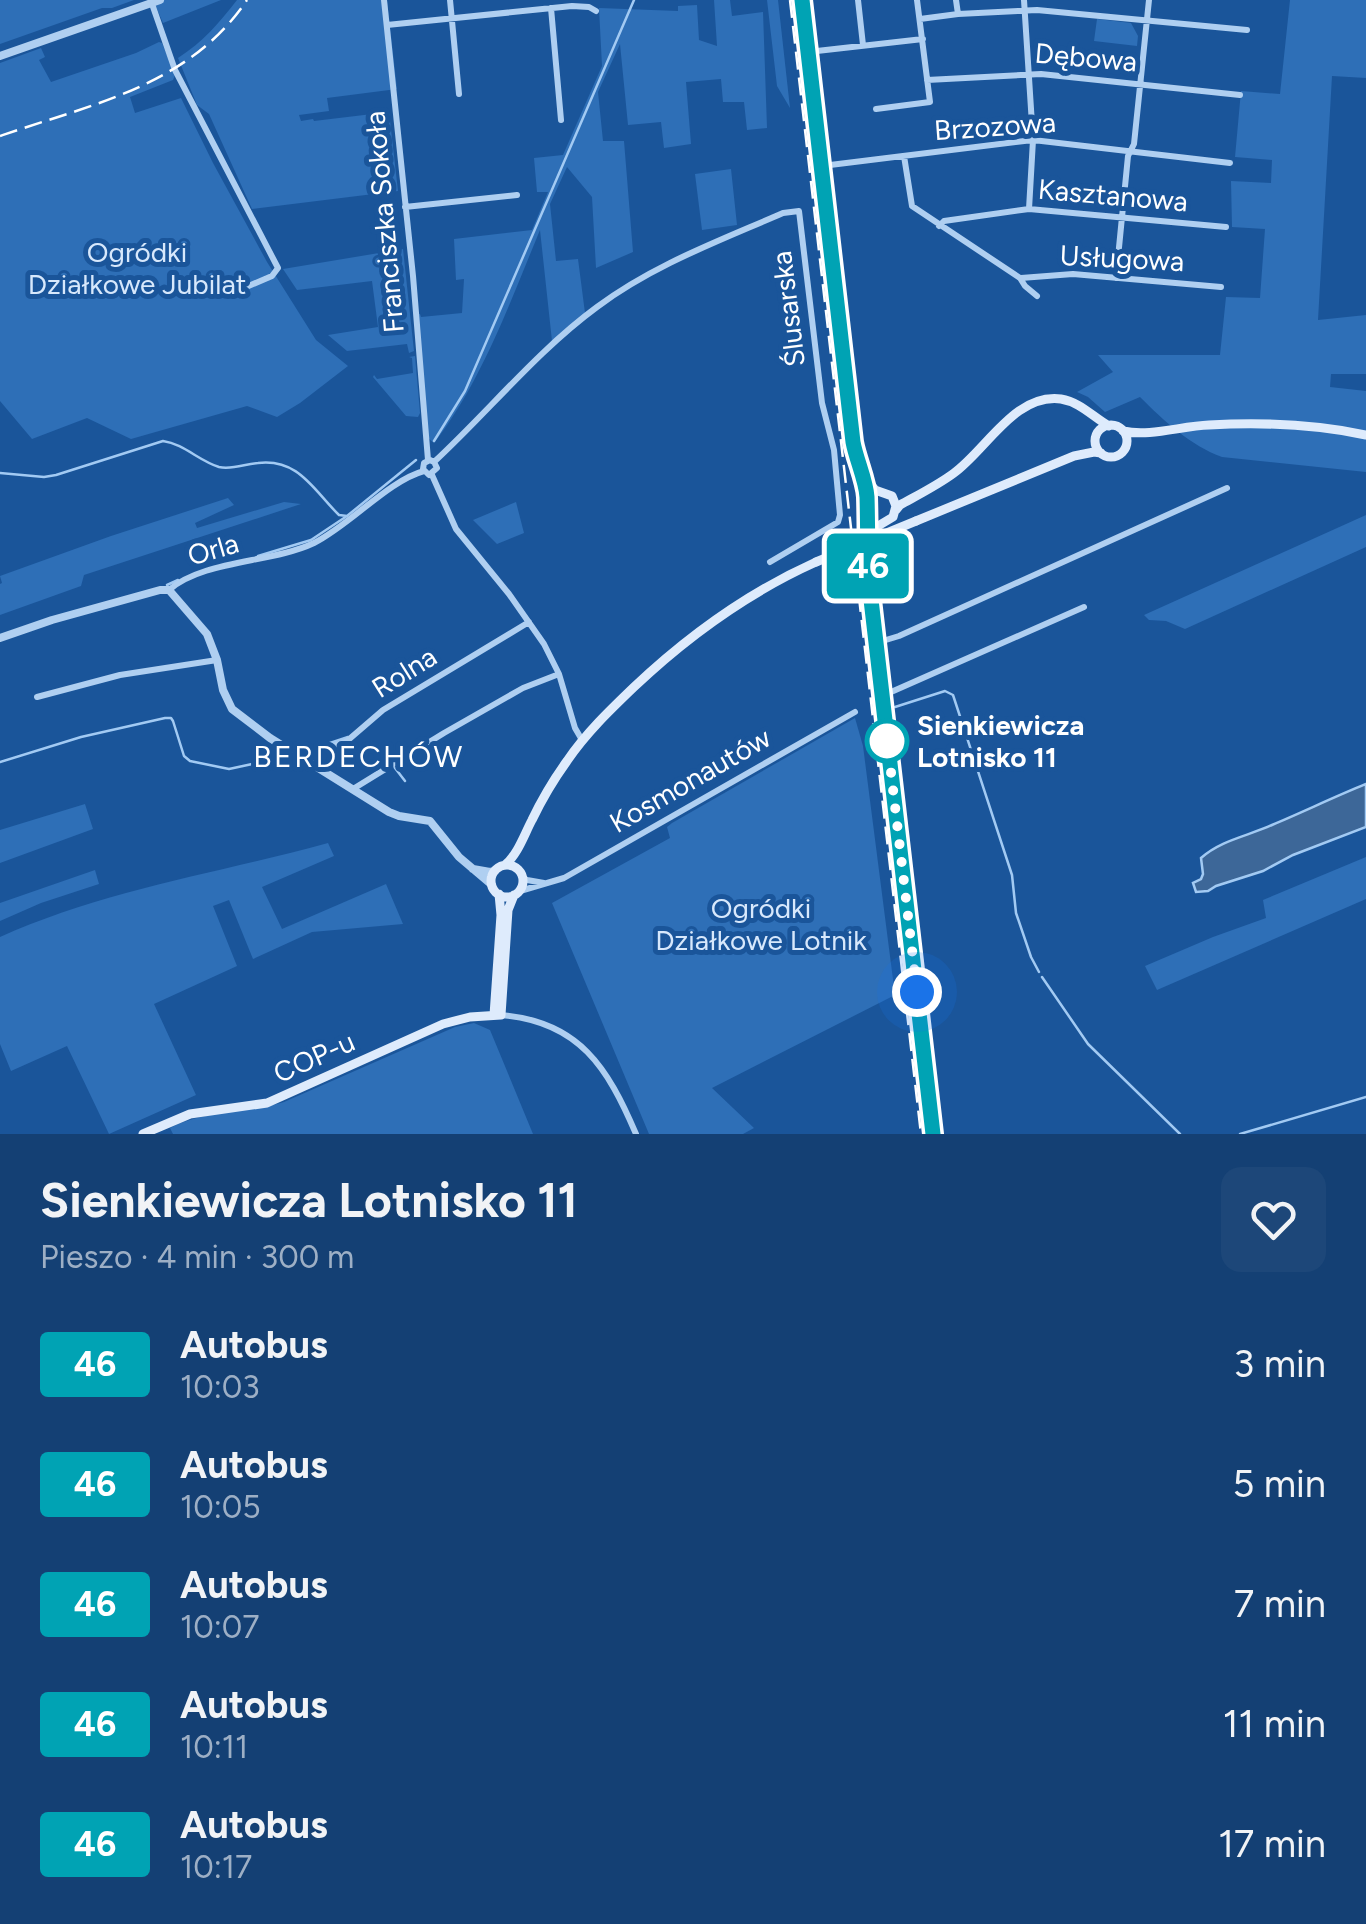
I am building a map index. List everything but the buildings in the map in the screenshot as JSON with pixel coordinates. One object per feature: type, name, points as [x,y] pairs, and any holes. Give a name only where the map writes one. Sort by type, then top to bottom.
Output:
[{"type":"main road","points":[[802,0],[853,442],[869,517],[868,570],[933,1134]]},
{"type":"main road","points":[[869,543],[878,526],[893,517],[900,505],[955,472],[1016,413],[1046,399],[1064,400],[1122,431],[1248,422],[1316,427],[1366,436]]},
{"type":"main road","points":[[1089,412],[1097,427],[1096,447],[1101,453]]},
{"type":"main road","points":[[1074,456],[1109,426]]},
{"type":"main road","points":[[1122,431],[1126,445]]},
{"type":"main road","points":[[497,1015],[501,924],[492,877],[510,862],[548,788],[582,742],[657,665],[714,619],[816,562],[1074,456],[1094,452],[1116,456],[1130,441],[1149,432]]},
{"type":"main road","points":[[861,472],[871,486],[892,496],[924,491]]},
{"type":"main road","points":[[867,500],[879,492]]},
{"type":"main road","points":[[892,496],[896,510]]},
{"type":"main road","points":[[869,517],[883,523]]},
{"type":"main road","points":[[497,1015],[508,910],[523,884],[520,845]]},
{"type":"main road","points":[[500,868],[512,866],[521,873]]},
{"type":"main road","points":[[496,890],[506,897],[517,893]]},
{"type":"main road","name":"COP-u","points":[[143,1134],[190,1114],[266,1103],[443,1024],[497,1015]]},
{"type":"street","name":"Franciszka Sokoła","points":[[384,0],[425,440],[436,468],[428,473]]},
{"type":"street","points":[[450,0],[459,94]]},
{"type":"street","points":[[858,0],[863,45]]},
{"type":"street","points":[[876,109],[930,102],[917,0]]},
{"type":"street","points":[[956,0],[958,14]]},
{"type":"street","points":[[1024,0],[1034,140],[1028,209]]},
{"type":"street","points":[[1116,278],[1149,0]]},
{"type":"street","points":[[0,56],[154,1],[174,70],[278,268],[272,276],[230,294]]},
{"type":"street","points":[[387,25],[552,8],[590,7],[596,11]]},
{"type":"street","points":[[552,8],[561,120]]},
{"type":"street","points":[[920,18],[1025,10],[1246,30]]},
{"type":"street","points":[[808,52],[923,40]]},
{"type":"street","name":"Dębowa","points":[[927,80],[1029,74],[1240,94]]},
{"type":"street","name":"Brzozowa","points":[[822,166],[1034,140],[1230,163]]},
{"type":"street","points":[[904,156],[912,206],[1020,278],[1037,296]]},
{"type":"street","points":[[405,207],[518,195]]},
{"type":"street","name":"Kasztanowa","points":[[939,226],[944,221],[1028,209],[1226,228]]},
{"type":"street","name":"Ślusarska","points":[[450,447],[550,345],[597,306],[653,270],[783,213],[799,211],[822,403],[834,450],[839,519],[770,562]]},
{"type":"street","name":"Usługowa","points":[[1020,278],[1074,274],[1221,287]]},
{"type":"street","points":[[425,440],[437,449],[450,447]]},
{"type":"street","points":[[431,461],[450,447]]},
{"type":"street","points":[[428,473],[456,529],[529,622],[560,674],[582,742]]},
{"type":"street","name":"Orla","points":[[0,638],[65,616],[169,590],[191,577],[310,545],[399,483],[414,474],[428,473]]},
{"type":"street","points":[[876,643],[1227,488]]},
{"type":"street","points":[[169,590],[207,634],[222,690],[232,709],[270,738],[399,816],[430,821],[459,857],[496,890]]},
{"type":"street","points":[[882,696],[1084,608]]},
{"type":"street","name":"Rolna","points":[[304,759],[352,738],[383,710],[529,622]]},
{"type":"street","points":[[36,696],[120,674],[217,660]]},
{"type":"street","points":[[353,789],[522,688],[560,674]]},
{"type":"street","name":"Kosmonautów","points":[[517,893],[564,878],[855,712]]},
{"type":"street","points":[[574,720],[584,727],[594,727]]},
{"type":"street","points":[[473,869],[500,868]]},
{"type":"street","points":[[521,873],[527,880],[545,884]]},
{"type":"street","points":[[497,1015],[532,1020],[555,1029],[598,1061],[636,1134]]},
{"type":"green space","points":[[0,0],[134,0],[0,44]]},
{"type":"green space","points":[[153,0],[221,0],[163,23]]},
{"type":"green space","points":[[237,0],[387,0],[397,89],[327,98],[329,111],[299,115],[301,121],[314,121],[389,112],[398,191],[252,209],[209,114],[197,105],[178,58],[210,32]]},
{"type":"green space","points":[[714,0],[730,0],[732,16],[763,12],[767,128],[747,130],[744,102],[723,102],[721,79],[686,82],[691,144],[664,148],[661,122],[628,125],[620,44],[598,92],[603,141],[624,141],[633,252],[596,268],[592,197],[567,167],[550,204],[556,261],[578,259],[585,313],[552,341],[540,230],[481,368],[434,443],[428,438],[418,314],[421,317],[462,313],[464,279],[456,280],[454,239],[532,230],[548,192],[537,192],[534,158],[563,155],[602,66],[599,8],[678,11],[678,6],[697,5],[699,40],[717,46]]},
{"type":"green space","points":[[767,0],[778,0],[790,108],[777,86]]},
{"type":"green space","points":[[1290,0],[1366,0],[1366,78],[1332,76],[1318,320],[1366,315],[1366,374],[1331,374],[1330,387],[1366,391],[1366,472],[1222,457],[1188,439],[1140,397],[1105,412],[1077,392],[1113,372],[1098,355],[1220,355],[1226,297],[1260,298],[1265,229],[1232,227],[1231,181],[1271,183],[1272,160],[1235,157],[1241,91],[1280,94]]},
{"type":"green space","points":[[1097,19],[1131,23],[1138,36],[1137,46],[1094,41]]},
{"type":"green space","name":"Ogródki Działkowe Jubilat","points":[[159,42],[175,75],[173,80],[130,97],[135,113],[181,98],[267,262],[316,340],[348,366],[277,417],[247,406],[131,439],[87,418],[32,439],[0,401],[0,63],[41,48],[45,57],[39,60],[51,82]]},
{"type":"green space","points":[[731,169],[737,225],[702,230],[695,174]]},
{"type":"green space","points":[[403,249],[414,351],[409,353],[407,344],[347,351],[328,335],[378,327],[372,281],[297,290],[283,269]]},
{"type":"green space","points":[[415,356],[418,417],[406,416],[373,377],[413,373],[409,357]]},
{"type":"green space","points":[[228,498],[234,505],[195,523],[197,528],[284,502],[301,504],[84,575],[81,586],[0,615],[0,576]]},
{"type":"green space","points":[[516,502],[524,533],[497,544],[473,520]]},
{"type":"green space","points":[[1366,515],[1366,547],[1185,629],[1166,621],[1149,620],[1144,615]]},
{"type":"green space","name":"Ogródki Działkowe Lotnik","points":[[855,718],[863,746],[895,995],[712,1088],[754,1128],[743,1134],[649,1134],[552,903],[670,838],[667,827],[672,823]]},
{"type":"green space","points":[[85,804],[93,829],[0,863],[0,830]]},
{"type":"green space","points":[[328,843],[334,856],[262,887],[282,929],[386,884],[403,924],[312,932],[253,959],[229,900],[213,906],[237,966],[154,1004],[196,1095],[109,1134],[67,1046],[11,1071],[0,1044],[0,937],[121,895]]},
{"type":"green space","points":[[1366,857],[1366,899],[1157,990],[1145,966],[1266,918],[1263,900]]},
{"type":"green space","points":[[95,870],[99,884],[0,921],[0,903]]},
{"type":"green space","points":[[474,1023],[490,1030],[533,1134],[173,1134],[170,1128],[197,1118],[284,1102],[455,1027]]},
{"type":"shaded area","points":[[1366,784],[1366,827],[1263,871],[1196,892],[1193,883],[1203,874],[1201,858],[1209,852]]},
{"type":"waterway","points":[[434,441],[465,391],[634,0]]},
{"type":"waterway","points":[[0,473],[56,475],[163,441],[219,467],[258,463],[284,466],[304,478],[339,515],[347,516]]},
{"type":"waterway","points":[[258,556],[311,540],[416,460]]},
{"type":"waterway","points":[[167,585],[178,580]]},
{"type":"waterway","points":[[895,707],[945,691],[953,695],[1012,875],[1016,913],[1039,972]]},
{"type":"waterway","points":[[0,762],[81,737],[165,718],[173,721],[184,756],[190,761],[229,769],[289,756]]},
{"type":"waterway","points":[[306,751],[348,737]]},
{"type":"waterway","points":[[371,743],[379,746],[391,762]]},
{"type":"waterway","points":[[395,768],[405,781]]},
{"type":"waterway","points":[[1042,977],[1088,1044],[1180,1134]]},
{"type":"waterway","points":[[1240,1134],[1366,1097]]},
{"type":"railway","points":[[0,136],[103,102],[168,72],[224,29],[247,0]]},
{"type":"railway","points":[[790,0],[921,1134]]},
{"type":"bus line","name":"46","points":[[802,0],[853,442],[867,494],[870,591],[933,1134]]},
{"type":"place","name":"Sienkiewicza Lotnisko 11","points":[[887,741]]},
{"type":"district","name":"BERDECHÓW","points":[[359,757]]},
{"type":"route","points":[[887,741],[886,730],[917,992]]}]
